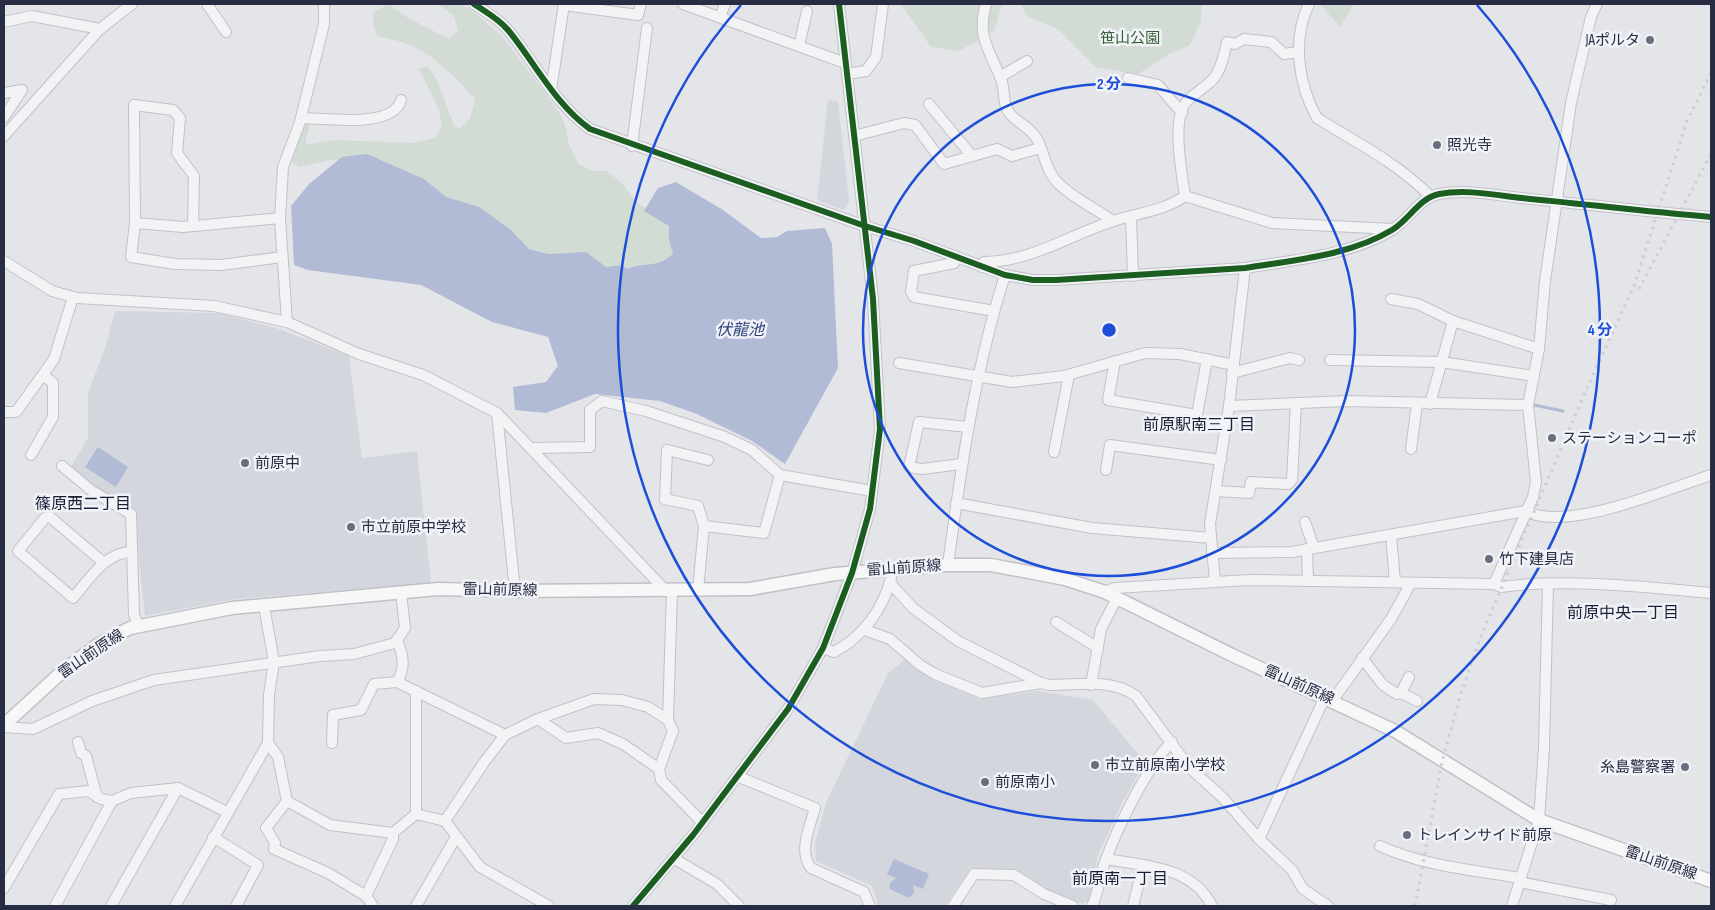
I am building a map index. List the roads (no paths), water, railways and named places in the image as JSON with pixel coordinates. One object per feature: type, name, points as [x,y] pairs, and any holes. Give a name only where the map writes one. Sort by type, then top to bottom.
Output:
[{"type":"main road","name":"雷山前原線","points":[[4,726],[64,670],[96,646],[130,628],[232,608],[438,589],[515,591],[750,589],[852,573],[948,565],[991,565],[1065,579],[1105,592],[1232,655],[1329,698],[1395,731],[1539,820],[1711,881]]},
{"type":"street","points":[[4,136],[100,29],[132,4]]},
{"type":"street","points":[[207,4],[226,32]]},
{"type":"street","points":[[287,322],[280,218],[283,167],[301,118],[324,24],[324,4]]},
{"type":"street","points":[[474,4],[494,17],[507,30],[551,90],[579,122],[590,130],[865,226],[914,241],[1005,276],[1033,280],[1133,276],[1245,268],[1352,247],[1394,229],[1430,196],[1454,192],[1593,204],[1664,214],[1711,218]]},
{"type":"street","points":[[551,90],[564,5],[638,15],[641,4]]},
{"type":"street","points":[[683,4],[845,63]]},
{"type":"street","points":[[720,17],[725,4]]},
{"type":"street","points":[[633,906],[703,823],[788,709],[823,648],[852,573],[870,509],[880,429],[873,299],[839,4]]},
{"type":"street","points":[[847,74],[866,71],[876,59],[883,4]]},
{"type":"street","points":[[986,4],[982,16],[984,44],[1000,77],[1004,103],[1011,115],[1034,135],[1045,165],[1059,184],[1113,221]]},
{"type":"street","points":[[1309,4],[1304,14],[1299,52],[1304,85],[1317,118],[1392,163],[1410,176],[1430,196]]},
{"type":"street","points":[[1494,584],[1525,511],[1533,497],[1536,482],[1528,406],[1539,349],[1545,281],[1563,150],[1578,64],[1591,17],[1597,4]]},
{"type":"street","points":[[799,46],[808,10]]},
{"type":"street","points":[[4,22],[32,16],[100,29]]},
{"type":"street","points":[[632,146],[648,28]]},
{"type":"street","points":[[1185,196],[1180,126],[1182,113],[1193,95],[1214,79],[1221,65],[1227,42],[1235,44],[1244,39],[1271,42],[1284,54],[1299,52]]},
{"type":"street","points":[[1000,77],[1028,61]]},
{"type":"street","points":[[1128,78],[1158,86],[1182,113]]},
{"type":"street","points":[[4,93],[22,90],[4,117]]},
{"type":"street","points":[[301,118],[372,120],[389,115],[400,106],[401,100]]},
{"type":"street","points":[[929,104],[972,156]]},
{"type":"street","points":[[193,226],[194,176],[177,153],[180,118],[173,110],[134,105],[135,223],[131,257],[175,264],[221,265],[282,257]]},
{"type":"street","points":[[854,136],[904,123],[915,125],[944,164],[997,149],[1012,156],[1040,148]]},
{"type":"street","points":[[982,267],[984,262],[1001,262],[1023,257],[1113,221],[1175,203],[1185,196]]},
{"type":"street","points":[[1185,196],[1272,223],[1394,229]]},
{"type":"street","points":[[1131,217],[1133,276]]},
{"type":"street","points":[[135,223],[193,226],[280,218]]},
{"type":"street","points":[[956,258],[954,264],[914,271],[911,292],[914,297],[994,311]]},
{"type":"street","points":[[4,261],[52,291],[73,297],[214,306],[287,322],[359,354],[422,375],[497,413],[669,590],[668,720],[673,731],[659,770],[661,780],[703,823]]},
{"type":"street","points":[[1215,582],[1210,524],[1229,406],[1245,268]]},
{"type":"street","points":[[948,565],[961,464],[968,427],[994,311],[1005,276]]},
{"type":"street","points":[[4,412],[16,412],[54,359],[73,297]]},
{"type":"street","points":[[1391,299],[1418,304],[1453,321],[1539,349]]},
{"type":"street","points":[[1430,404],[1453,321]]},
{"type":"street","points":[[899,363],[1012,382],[1069,375],[1145,353],[1180,354],[1208,359],[1233,369],[1290,358],[1299,360]]},
{"type":"street","points":[[1115,361],[1108,400],[1197,415],[1208,359]]},
{"type":"street","points":[[1330,360],[1441,362],[1534,376]]},
{"type":"street","points":[[31,455],[53,417],[53,383],[43,375]]},
{"type":"street","points":[[1054,452],[1069,375]]},
{"type":"street","points":[[531,448],[590,447],[590,410],[602,401],[646,411],[725,437],[752,450],[780,475],[872,491]]},
{"type":"street","points":[[1229,406],[1346,401],[1528,406]]},
{"type":"street","points":[[1216,491],[1249,492],[1251,482],[1288,484],[1292,480],[1296,403]]},
{"type":"street","points":[[1411,449],[1416,404]]},
{"type":"street","points":[[497,413],[515,591]]},
{"type":"street","points":[[961,464],[922,469],[909,467],[919,422],[968,427]]},
{"type":"street","points":[[1106,470],[1110,445],[1221,460]]},
{"type":"street","points":[[698,590],[704,526],[698,506],[666,499],[667,450],[708,460]]},
{"type":"street","points":[[62,466],[92,491],[131,514],[134,614],[138,626]]},
{"type":"street","points":[[704,526],[764,533],[780,475]]},
{"type":"street","points":[[1212,553],[1292,552],[1525,511],[1542,518],[1590,514],[1711,475]]},
{"type":"street","points":[[956,504],[1092,528],[1211,538]]},
{"type":"street","points":[[104,563],[50,517],[45,518],[18,551],[74,598],[104,563],[126,552],[132,552]]},
{"type":"street","points":[[1305,522],[1310,549],[1308,581]]},
{"type":"street","points":[[1391,534],[1395,582]]},
{"type":"street","points":[[823,648],[834,652],[849,644],[865,630],[890,583],[893,569]]},
{"type":"street","points":[[1105,592],[1115,588],[1215,582],[1308,581],[1494,584],[1501,587],[1548,584],[1653,588],[1711,593]]},
{"type":"street","points":[[890,583],[913,608],[958,641],[1041,683],[1050,685],[1112,684],[1125,688],[1136,696],[1190,767],[1223,798],[1259,839],[1292,870],[1303,889],[1323,905]]},
{"type":"street","points":[[1259,839],[1329,698],[1391,619],[1411,583]]},
{"type":"street","points":[[1512,906],[1539,820],[1544,747],[1548,584]]},
{"type":"street","points":[[4,726],[33,729],[92,701],[154,680],[274,662],[354,654],[378,649],[395,643],[404,628],[401,593]]},
{"type":"street","points":[[1091,685],[1101,629],[1117,598]]},
{"type":"street","points":[[175,906],[268,743],[269,694],[274,662],[264,606]]},
{"type":"street","points":[[1056,622],[1098,648]]},
{"type":"street","points":[[865,630],[890,638],[920,664],[935,674],[982,693],[1041,683]]},
{"type":"street","points":[[397,640],[402,654],[404,671],[397,682]]},
{"type":"street","points":[[1362,658],[1383,685],[1397,694],[1401,693],[1417,701]]},
{"type":"street","points":[[1401,693],[1408,677]]},
{"type":"street","points":[[332,742],[333,715],[361,710],[374,684],[397,682],[505,735]]},
{"type":"street","points":[[416,691],[416,814]]},
{"type":"street","points":[[445,821],[485,761],[505,735],[538,719],[594,699],[622,700],[648,707],[668,720]]},
{"type":"street","points":[[538,719],[566,738],[598,733],[623,744],[659,770]]},
{"type":"street","points":[[78,742],[81,753],[86,756],[97,797]]},
{"type":"street","points":[[1092,906],[1106,859],[1144,782],[1172,742]]},
{"type":"street","points":[[268,743],[278,757],[287,802]]},
{"type":"street","points":[[738,776],[815,808],[805,845],[806,861],[811,868],[864,892],[870,906]]},
{"type":"street","points":[[4,888],[60,794],[88,791],[97,797],[112,801],[131,793],[178,788],[227,812]]},
{"type":"street","points":[[111,906],[178,788]]},
{"type":"street","points":[[54,906],[112,801]]},
{"type":"street","points":[[287,802],[330,825],[393,833],[416,814]]},
{"type":"street","points":[[287,802],[266,828],[274,843],[274,849],[328,873],[366,896],[373,906]]},
{"type":"street","points":[[416,814],[445,821],[480,867],[549,906]]},
{"type":"street","points":[[366,896],[393,839],[393,833]]},
{"type":"street","points":[[213,837],[258,865],[236,906]]},
{"type":"street","points":[[416,906],[456,837]]},
{"type":"street","points":[[1380,846],[1404,857],[1424,862],[1611,900]]},
{"type":"street","points":[[673,858],[717,884],[734,898],[739,906]]},
{"type":"street","points":[[1106,859],[1181,874],[1206,894],[1212,906]]},
{"type":"street","points":[[1133,906],[1143,866]]},
{"type":"street","points":[[953,906],[974,874],[1014,875],[1044,894],[1073,906]]},
{"type":"water","name":"伏龍池","points":[[367,154],[424,179],[446,197],[479,207],[511,230],[529,249],[548,254],[586,252],[606,267],[622,265],[627,269],[662,262],[673,254],[669,239],[669,226],[644,211],[658,188],[676,182],[723,210],[761,238],[777,237],[787,231],[825,228],[832,244],[838,368],[785,464],[752,441],[697,414],[660,401],[595,394],[546,413],[515,410],[513,387],[546,382],[558,366],[548,337],[492,322],[421,285],[308,270],[294,265],[291,206],[309,184],[342,157]]},
{"type":"water","points":[[98,447],[128,467],[116,487],[85,467]]},
{"type":"water","points":[[894,859],[929,874],[923,889],[913,885],[914,893],[909,898],[890,889],[890,883],[896,878],[887,874]]},
{"type":"waterway","points":[[1534,405],[1563,411]]},
{"type":"railway","points":[[1415,906],[1442,762],[1460,697],[1480,638],[1584,395],[1634,286],[1687,121],[1711,73]]},
{"type":"railway","points":[[1639,289],[1711,154]]},
{"type":"place","name":"JAポルタ","points":[[1650,40]]},
{"type":"place","name":"照光寺","points":[[1437,145]]},
{"type":"place","name":"ステーションコーポ","points":[[1552,438]]},
{"type":"place","name":"前原中","points":[[245,463]]},
{"type":"place","name":"市立前原中学校","points":[[351,527]]},
{"type":"place","name":"竹下建具店","points":[[1489,559]]},
{"type":"place","name":"市立前原南小学校","points":[[1095,765]]},
{"type":"place","name":"糸島警察署","points":[[1685,767]]},
{"type":"place","name":"前原南小","points":[[985,782]]},
{"type":"place","name":"トレインサイド前原","points":[[1407,835]]},
{"type":"district","name":"前原駅南三丁目","points":[[1199,425]]},
{"type":"district","name":"篠原西二丁目","points":[[83,504]]},
{"type":"district","name":"前原中央一丁目","points":[[1623,613]]},
{"type":"district","name":"前原南一丁目","points":[[1120,879]]},
{"type":"park label","name":"笹山公園","points":[[1130,38]]}]
